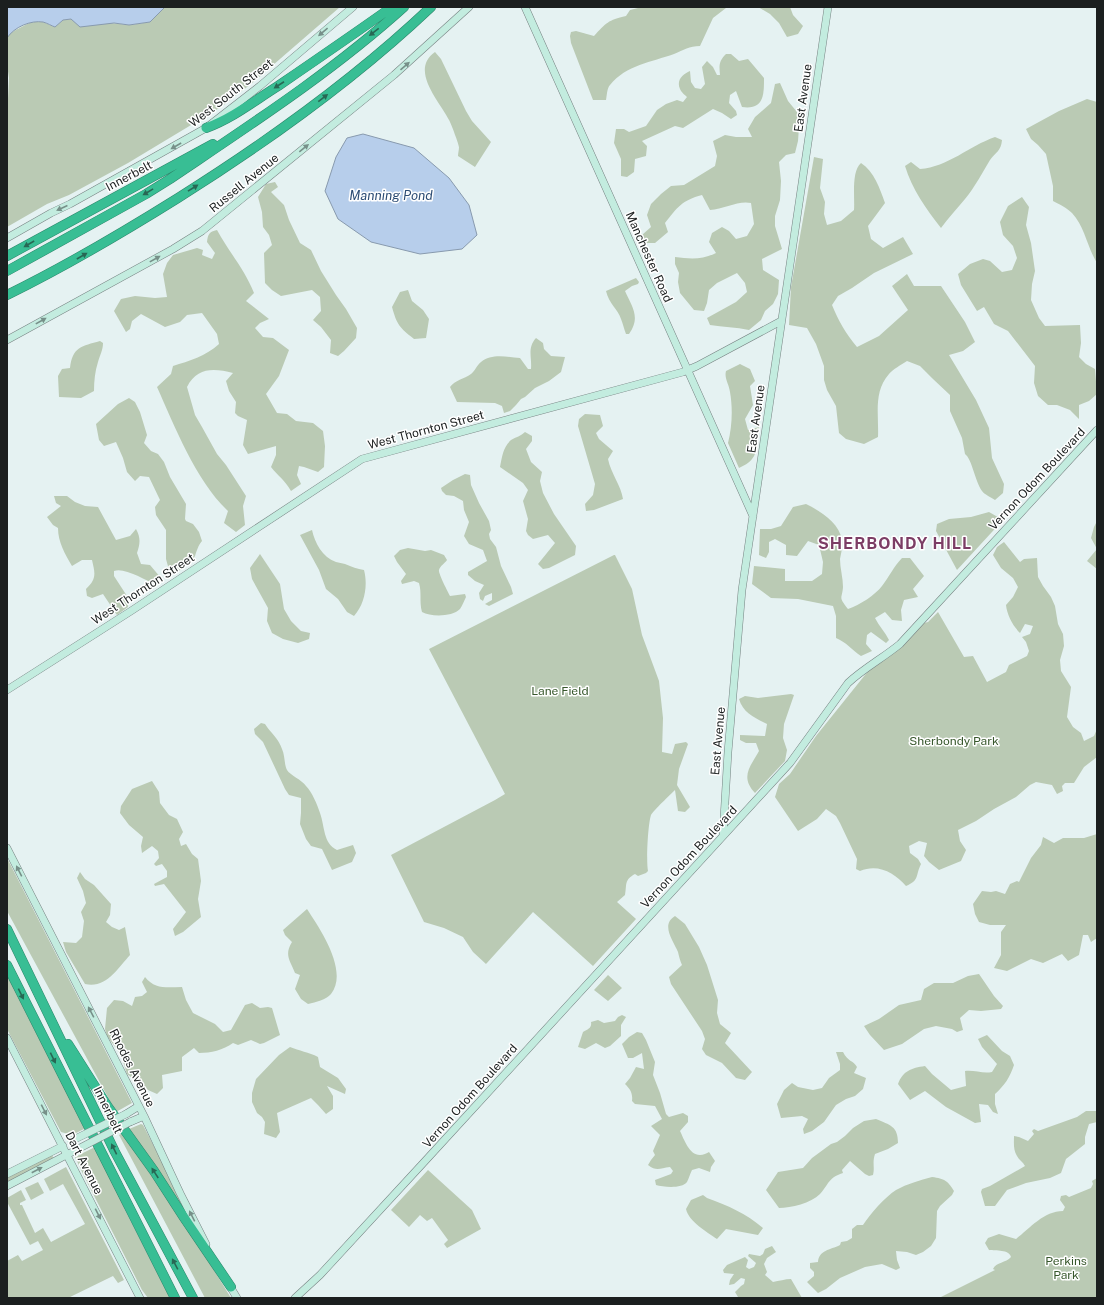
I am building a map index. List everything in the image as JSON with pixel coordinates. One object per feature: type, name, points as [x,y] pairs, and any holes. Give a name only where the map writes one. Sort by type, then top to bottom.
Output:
[{"type":"highway","points":[[206,128],[218,124],[243,109],[314,62],[392,7]]},
{"type":"highway","points":[[7,271],[170,179],[262,117],[340,61],[404,7]]},
{"type":"highway","points":[[7,300],[132,226],[209,178],[270,137],[367,64],[431,7]]},
{"type":"highway","name":"Innerbelt","points":[[7,256],[262,117]]},
{"type":"highway","points":[[7,296],[48,275]]},
{"type":"highway","name":"Innerbelt","points":[[7,929],[115,1152],[193,1298]]},
{"type":"highway","points":[[7,965],[175,1298]]},
{"type":"highway","points":[[34,985],[68,1044],[108,1107],[154,1170],[231,1287]]},
{"type":"main road","name":"West South Street","points":[[7,238],[206,128],[260,86],[352,7]]},
{"type":"main road","name":"Russell Avenue","points":[[7,340],[173,249],[202,231],[394,75],[469,7]]},
{"type":"main road","name":"Manchester Road","points":[[525,7],[753,516]]},
{"type":"main road","name":"East Avenue","points":[[722,835],[737,634],[781,322],[828,7]]},
{"type":"main road","name":"West Thornton Street","points":[[7,690],[131,611],[362,459],[687,370],[781,322]]},
{"type":"main road","name":"Vernon Odom Boulevard","points":[[295,1298],[320,1275],[722,835],[736,822],[790,763],[848,683],[859,673],[888,654],[900,644],[1097,430]]},
{"type":"main road","name":"Rhodes Avenue","points":[[7,848],[140,1106],[199,1231],[237,1298]]},
{"type":"main road","name":"Dart Avenue","points":[[7,1038],[140,1298]]},
{"type":"main road","points":[[71,1141],[140,1106]]},
{"type":"main road","points":[[7,1186],[144,1116]]},
{"type":"main road","points":[[7,1174],[63,1146]]},
{"type":"green space","points":[[165,7],[340,7],[251,84],[221,107],[128,163],[69,195],[47,204],[7,227],[7,120],[9,78],[7,65],[7,38],[10,33],[31,22],[43,22],[55,27],[63,20],[71,19],[130,25],[150,22]]},
{"type":"green space","points":[[642,7],[738,7],[726,8],[713,18],[700,46],[690,47],[631,69],[616,78],[609,86],[606,100],[593,100],[571,43],[571,32],[576,31],[594,36],[608,23],[626,16],[630,10]]},
{"type":"green space","points":[[758,7],[790,7],[793,15],[803,26],[798,34],[787,37],[779,23],[770,14]]},
{"type":"green space","points":[[435,52],[441,59],[472,121],[491,142],[475,167],[458,156],[459,147],[449,120],[429,86],[425,68],[428,59]]},
{"type":"green space","points":[[726,54],[731,54],[739,61],[748,59],[764,78],[764,90],[759,104],[755,106],[742,107],[736,91],[730,95],[729,103],[736,111],[737,115],[731,119],[713,109],[683,128],[675,126],[642,141],[647,146],[646,156],[635,159],[634,172],[627,177],[621,176],[621,159],[614,143],[616,129],[624,129],[629,132],[646,126],[657,110],[666,104],[677,100],[683,102],[687,97],[681,91],[679,83],[683,76],[690,71],[691,82],[695,88],[701,89],[705,84],[702,67],[707,61],[713,67],[717,75],[720,75],[720,63]]},
{"type":"green space","points":[[780,83],[788,101],[797,112],[799,127],[795,153],[786,155],[779,162],[781,181],[780,200],[775,216],[775,226],[782,249],[762,259],[763,270],[779,280],[778,294],[773,304],[765,311],[761,320],[749,330],[710,325],[707,318],[736,302],[747,292],[745,283],[737,273],[717,283],[709,290],[704,311],[694,310],[680,293],[678,282],[679,273],[675,264],[675,257],[696,258],[706,257],[716,253],[709,242],[712,233],[722,227],[729,231],[736,239],[747,236],[754,224],[751,203],[746,202],[710,210],[702,195],[689,199],[680,205],[665,223],[668,232],[655,243],[640,243],[642,235],[651,227],[647,215],[651,204],[671,186],[684,185],[715,166],[717,156],[713,141],[725,135],[752,137],[748,129],[755,117],[771,103],[775,84]]},
{"type":"green space","points":[[1087,99],[1097,102],[1097,263],[1080,224],[1068,209],[1053,201],[1053,186],[1046,154],[1031,139],[1026,129],[1059,111]]},
{"type":"green space","points":[[995,137],[1002,140],[999,149],[990,160],[969,194],[941,228],[930,214],[911,183],[905,166],[911,162],[920,169],[940,164]]},
{"type":"green space","points":[[814,157],[823,159],[820,188],[825,202],[824,214],[827,225],[841,221],[854,210],[855,178],[858,167],[861,163],[866,166],[873,175],[885,203],[868,226],[871,239],[883,248],[903,237],[913,254],[874,273],[838,296],[832,305],[843,327],[857,347],[879,336],[908,310],[892,286],[907,274],[914,286],[941,286],[965,322],[975,342],[963,351],[949,355],[976,400],[989,428],[992,458],[1004,484],[1003,493],[995,500],[982,491],[977,482],[970,460],[965,454],[962,438],[950,411],[950,395],[920,366],[907,361],[893,370],[884,381],[878,404],[878,437],[864,444],[846,439],[839,433],[836,406],[827,390],[824,380],[824,366],[816,344],[807,328],[789,325],[791,287]]},
{"type":"green space","points":[[275,182],[278,187],[271,192],[284,205],[289,220],[300,243],[311,250],[321,271],[357,328],[356,338],[338,356],[330,353],[331,340],[321,327],[313,320],[321,311],[320,297],[312,290],[281,296],[265,283],[264,253],[272,245],[269,235],[263,227],[262,212],[258,197],[266,184]]},
{"type":"green space","points":[[1022,197],[1029,207],[1026,225],[1031,243],[1035,271],[1031,300],[1039,318],[1045,326],[1080,325],[1081,343],[1079,357],[1086,364],[1095,369],[1097,394],[1089,401],[1079,405],[1079,419],[1070,410],[1057,405],[1048,405],[1038,396],[1034,383],[1035,366],[1008,331],[994,324],[984,307],[977,311],[961,285],[958,274],[970,264],[983,259],[990,261],[1002,272],[1012,270],[1017,258],[1013,246],[1003,235],[1000,222],[1008,206]]},
{"type":"green space","points":[[217,230],[246,277],[254,293],[246,301],[269,319],[260,323],[255,328],[263,337],[273,338],[289,350],[279,376],[266,394],[277,413],[287,414],[296,421],[313,423],[323,431],[325,446],[324,467],[318,472],[299,466],[297,475],[301,484],[291,491],[271,467],[276,455],[276,446],[248,454],[243,445],[247,420],[235,413],[236,402],[229,391],[226,381],[233,373],[219,370],[201,372],[191,380],[187,387],[195,415],[217,454],[246,496],[243,506],[245,525],[236,532],[224,523],[228,511],[216,499],[196,469],[187,453],[157,387],[171,374],[173,366],[203,355],[219,344],[217,334],[202,313],[187,315],[180,322],[165,327],[141,314],[132,321],[130,329],[126,332],[114,311],[121,299],[135,296],[155,298],[167,297],[163,274],[167,263],[173,255],[197,248],[203,250],[202,255],[212,259],[215,253],[207,242],[207,239],[208,235]]},
{"type":"green space","points":[[636,278],[639,282],[638,284],[625,291],[633,307],[635,317],[633,328],[629,334],[626,334],[620,315],[607,296],[606,291]]},
{"type":"green space","points":[[408,290],[412,301],[423,310],[429,319],[426,338],[414,339],[399,325],[395,318],[392,307],[400,292]]},
{"type":"green space","points":[[536,338],[543,343],[544,349],[551,356],[565,357],[561,372],[549,381],[535,388],[521,399],[510,411],[504,413],[502,406],[495,403],[457,402],[450,387],[454,383],[471,374],[485,359],[500,356],[520,358],[528,369],[531,369],[531,349]]},
{"type":"green space","points":[[100,341],[103,343],[103,346],[96,369],[94,391],[81,398],[59,397],[58,376],[62,369],[70,368],[73,356],[79,348]]},
{"type":"green space","points":[[740,364],[750,369],[755,381],[750,386],[753,405],[745,419],[748,430],[759,427],[754,456],[746,464],[739,468],[728,443],[732,405],[726,379],[726,371]]},
{"type":"green space","points":[[129,398],[135,402],[140,412],[147,435],[144,443],[151,451],[158,454],[164,462],[170,477],[186,504],[185,519],[193,524],[199,532],[202,541],[191,561],[177,572],[169,570],[166,559],[166,530],[156,515],[155,507],[160,500],[149,477],[140,476],[135,481],[127,472],[116,442],[104,446],[99,440],[96,424],[118,404]]},
{"type":"green space","points":[[585,414],[600,415],[603,426],[596,433],[599,439],[613,451],[608,459],[623,499],[594,510],[586,511],[585,504],[593,495],[595,484],[578,426],[579,419]]},
{"type":"green space","points":[[525,432],[532,436],[532,441],[526,449],[531,462],[542,472],[540,481],[543,493],[554,514],[576,546],[575,555],[549,568],[543,569],[538,564],[555,543],[548,535],[533,539],[528,535],[526,531],[528,519],[523,501],[528,490],[523,483],[500,467],[503,452],[508,443]]},
{"type":"green space","points":[[465,474],[470,475],[471,485],[489,521],[491,530],[489,534],[490,539],[496,547],[501,566],[513,594],[489,606],[485,604],[492,600],[492,593],[485,596],[483,601],[480,599],[479,593],[484,585],[475,581],[468,575],[468,572],[487,561],[483,550],[469,544],[464,536],[469,522],[464,510],[463,501],[454,496],[446,495],[441,488]]},
{"type":"green space","points":[[54,496],[67,496],[75,502],[85,506],[98,507],[116,540],[130,536],[136,529],[140,541],[137,553],[141,564],[150,565],[161,578],[155,584],[129,572],[118,570],[114,571],[114,576],[127,596],[128,607],[117,615],[103,594],[92,598],[87,596],[86,589],[94,579],[92,560],[82,560],[72,566],[64,552],[58,533],[58,528],[53,525],[47,517],[61,506],[56,503]]},
{"type":"green space","points":[[806,504],[834,523],[840,534],[842,540],[840,559],[843,587],[841,598],[848,609],[875,593],[882,586],[896,564],[902,558],[910,558],[924,576],[913,589],[918,597],[904,600],[901,610],[902,621],[892,620],[885,612],[875,618],[889,640],[886,643],[871,632],[867,635],[866,644],[872,651],[861,656],[836,638],[836,616],[833,606],[798,599],[771,598],[752,584],[754,566],[785,569],[785,581],[812,581],[822,574],[823,562],[819,545],[808,541],[797,556],[786,555],[786,545],[775,539],[769,542],[769,552],[766,558],[759,555],[760,529],[771,529],[781,526],[793,507]]},
{"type":"green space","points":[[989,512],[1003,520],[957,570],[936,531],[937,524],[949,519],[971,517]]},
{"type":"green space","points":[[1097,521],[1097,549],[1091,538]]},
{"type":"green space","points":[[312,530],[317,545],[327,557],[336,562],[364,570],[366,582],[365,594],[361,606],[354,616],[347,612],[338,599],[326,589],[319,570],[300,535]]},
{"type":"green space","name":"Sherbondy Park","points":[[1004,542],[1020,562],[1024,559],[1037,558],[1038,577],[1055,606],[1058,624],[1063,634],[1064,646],[1060,660],[1061,671],[1071,687],[1067,717],[1073,727],[1081,733],[1084,741],[1094,736],[1097,729],[1097,757],[1084,767],[1074,783],[1065,783],[1062,786],[1063,791],[1057,794],[1052,785],[1036,782],[1016,797],[958,830],[960,841],[966,850],[961,861],[939,870],[924,856],[927,843],[919,841],[909,846],[910,853],[918,859],[921,864],[915,880],[910,884],[906,886],[891,873],[880,869],[873,868],[860,871],[856,869],[857,859],[836,816],[826,809],[817,819],[798,831],[775,797],[779,784],[790,774],[816,736],[869,670],[924,623],[928,622],[938,612],[964,657],[973,656],[987,682],[1006,672],[1009,665],[1027,656],[1029,651],[1026,642],[1022,637],[1030,634],[1033,626],[1025,624],[1020,633],[1013,624],[1006,605],[1013,597],[1018,587],[1013,578],[1001,568],[993,555],[997,547]]},
{"type":"green space","points":[[408,548],[425,551],[431,550],[444,555],[447,560],[440,567],[439,572],[450,596],[465,594],[466,597],[460,609],[447,615],[431,615],[422,612],[419,583],[414,581],[402,584],[401,581],[406,574],[394,556],[400,550]]},
{"type":"green space","points":[[1097,549],[1097,569],[1087,561]]},
{"type":"green space","points":[[260,554],[280,584],[284,609],[291,621],[301,631],[310,633],[309,639],[298,643],[283,639],[272,633],[267,621],[268,608],[252,579],[250,568]]},
{"type":"green space","name":"Lane Field","points":[[614,555],[632,589],[642,635],[659,681],[663,718],[662,752],[672,754],[675,744],[686,742],[688,744],[679,769],[677,785],[690,807],[685,812],[678,811],[675,790],[651,815],[647,859],[648,871],[638,876],[635,874],[629,878],[625,895],[617,902],[636,919],[593,966],[533,912],[486,964],[473,952],[463,937],[444,928],[424,922],[391,855],[505,794],[429,649]]},
{"type":"green space","points":[[791,694],[794,695],[784,724],[783,738],[787,750],[785,761],[755,793],[750,787],[747,777],[750,767],[759,751],[756,743],[746,743],[740,740],[740,735],[765,736],[767,724],[746,711],[739,699],[745,696],[758,698]]},
{"type":"green space","points":[[261,723],[265,724],[279,742],[283,751],[287,770],[304,784],[312,795],[322,818],[325,834],[332,847],[337,850],[353,845],[356,853],[352,862],[332,870],[322,849],[311,846],[306,839],[300,824],[301,798],[289,795],[263,742],[255,734],[254,729]]},
{"type":"green space","points":[[152,781],[159,792],[160,803],[169,815],[177,819],[183,832],[179,839],[181,846],[186,844],[192,854],[198,859],[201,881],[198,899],[201,917],[183,932],[175,936],[173,929],[186,912],[164,884],[155,886],[154,884],[167,877],[167,871],[162,864],[156,866],[154,864],[159,858],[158,851],[152,846],[142,853],[141,846],[143,837],[129,825],[120,813],[121,806],[132,789]]},
{"type":"green space","points":[[1097,834],[1097,938],[1091,942],[1088,935],[1083,935],[1079,955],[1068,961],[1062,954],[1043,963],[1031,959],[1007,971],[994,968],[1001,955],[1001,932],[1006,925],[990,925],[979,922],[975,914],[973,904],[982,891],[996,891],[1005,894],[1010,884],[1017,881],[1019,882],[1031,858],[1041,845],[1043,837],[1054,843],[1063,838],[1084,838]]},
{"type":"green space","points":[[7,858],[132,1103],[116,1112],[7,911]]},
{"type":"green space","points":[[80,872],[85,879],[94,885],[111,904],[110,915],[106,922],[119,930],[125,927],[130,955],[111,976],[92,985],[85,984],[66,952],[63,942],[76,943],[82,937],[84,921],[81,912],[86,903],[83,891],[77,878]]},
{"type":"green space","points":[[307,909],[319,927],[331,950],[337,974],[336,985],[331,994],[324,999],[308,1004],[301,999],[295,989],[300,975],[295,973],[290,961],[288,950],[292,942],[285,935],[283,930]]},
{"type":"green space","points":[[675,916],[685,924],[699,947],[707,965],[718,1000],[717,1013],[720,1024],[731,1033],[725,1043],[752,1072],[745,1080],[736,1078],[722,1063],[706,1055],[702,1049],[705,1039],[702,1031],[671,984],[669,977],[682,965],[668,929],[671,920]]},
{"type":"green space","points":[[7,974],[86,1128],[72,1135],[61,1132],[7,1029]]},
{"type":"green space","points":[[979,974],[1003,1006],[1001,1009],[981,1011],[969,1010],[960,1018],[963,1030],[957,1032],[952,1029],[936,1026],[924,1029],[902,1044],[884,1050],[864,1026],[879,1019],[899,1005],[921,1000],[924,989],[934,983],[953,983],[968,976]]},
{"type":"green space","points":[[608,975],[622,988],[608,1001],[594,990]]},
{"type":"green space","points":[[145,977],[157,986],[182,987],[186,1000],[193,1013],[215,1024],[223,1032],[231,1030],[245,1005],[252,1003],[260,1008],[272,1008],[280,1035],[260,1044],[251,1040],[238,1045],[233,1043],[217,1051],[199,1053],[194,1048],[182,1057],[182,1071],[162,1075],[163,1088],[157,1094],[148,1090],[127,1074],[121,1055],[107,1036],[105,1029],[107,1008],[114,1000],[123,1001],[132,1006],[135,997],[142,996],[147,992],[142,982]]},
{"type":"green space","points":[[622,1015],[626,1017],[621,1025],[621,1036],[610,1046],[605,1048],[596,1043],[585,1049],[578,1047],[583,1032],[590,1027],[591,1022],[598,1020],[604,1023],[615,1021]]},
{"type":"green space","points":[[637,1032],[642,1033],[655,1062],[653,1075],[666,1114],[669,1117],[683,1113],[688,1116],[688,1122],[680,1131],[687,1146],[696,1154],[701,1155],[709,1152],[715,1161],[710,1172],[699,1168],[692,1170],[687,1182],[681,1186],[668,1187],[656,1185],[655,1180],[671,1174],[673,1171],[670,1167],[656,1169],[648,1165],[655,1155],[653,1151],[660,1135],[651,1126],[662,1119],[655,1106],[635,1104],[632,1101],[631,1091],[625,1084],[636,1067],[644,1069],[642,1053],[633,1058],[628,1058],[622,1044]]},
{"type":"green space","points":[[987,1035],[1002,1051],[1010,1056],[1014,1065],[1007,1081],[995,1094],[995,1104],[998,1114],[993,1112],[988,1105],[979,1104],[981,1122],[975,1123],[946,1107],[925,1091],[910,1100],[898,1084],[902,1076],[908,1071],[925,1066],[951,1090],[966,1086],[965,1071],[985,1073],[992,1072],[997,1064],[982,1047],[978,1039]]},
{"type":"green space","points":[[290,1047],[318,1057],[320,1067],[338,1078],[346,1089],[345,1094],[327,1086],[333,1096],[333,1109],[326,1114],[311,1098],[277,1113],[280,1132],[276,1138],[264,1134],[265,1122],[257,1113],[252,1102],[252,1093],[256,1079],[279,1055]]},
{"type":"green space","points":[[836,1052],[843,1052],[857,1067],[854,1073],[866,1078],[863,1089],[855,1096],[836,1105],[824,1122],[812,1131],[804,1134],[803,1129],[808,1119],[802,1116],[781,1118],[777,1104],[784,1090],[792,1083],[798,1087],[813,1090],[822,1088],[829,1078],[840,1070],[840,1064]]},
{"type":"green space","points":[[1086,1111],[1097,1111],[1097,1122],[1089,1124],[1085,1137],[1085,1144],[1066,1159],[1061,1173],[1050,1178],[1026,1183],[1007,1190],[995,1206],[985,1206],[981,1192],[982,1189],[1025,1166],[1016,1154],[1014,1136],[1028,1141],[1034,1134],[1032,1131],[1034,1129],[1038,1131],[1077,1117]]},
{"type":"green space","points":[[876,1119],[889,1125],[895,1130],[898,1137],[898,1143],[875,1154],[873,1175],[869,1176],[865,1174],[850,1161],[842,1170],[843,1173],[832,1179],[816,1197],[801,1204],[779,1208],[766,1190],[778,1172],[803,1168],[812,1158],[831,1144],[837,1142],[853,1128],[864,1121]]},
{"type":"green space","points":[[141,1124],[143,1125],[192,1221],[129,1129]]},
{"type":"green space","points":[[123,1133],[198,1244],[231,1298],[205,1298],[119,1135]]},
{"type":"green space","points":[[95,1147],[170,1298],[148,1298],[142,1290],[84,1176],[75,1157]]},
{"type":"green space","points":[[52,1155],[54,1159],[7,1183],[7,1178]]},
{"type":"green space","points":[[66,1167],[124,1280],[118,1283],[113,1276],[68,1298],[7,1298],[7,1261],[18,1255],[22,1261],[43,1250],[38,1241],[30,1245],[7,1202],[7,1198],[21,1190],[26,1200],[20,1203],[20,1205],[22,1205],[35,1233],[43,1228],[51,1242],[85,1224],[63,1184],[50,1191],[44,1179]]},
{"type":"green space","points":[[428,1170],[472,1210],[481,1229],[447,1248],[444,1244],[448,1240],[432,1218],[427,1221],[420,1215],[409,1227],[391,1210]]},
{"type":"green space","points":[[932,1177],[940,1178],[945,1181],[954,1191],[937,1211],[936,1238],[931,1246],[916,1255],[896,1251],[900,1268],[896,1270],[882,1264],[865,1267],[840,1278],[826,1289],[818,1293],[807,1282],[814,1276],[814,1272],[810,1268],[810,1263],[818,1262],[820,1255],[829,1249],[840,1245],[841,1242],[852,1238],[852,1229],[857,1225],[863,1225],[887,1197],[896,1190],[909,1184]]},
{"type":"green space","name":"Perkins Park","points":[[1097,1178],[1097,1298],[939,1298],[995,1270],[993,1269],[996,1265],[1011,1257],[1010,1254],[1005,1252],[989,1250],[985,1243],[988,1238],[999,1234],[1016,1239],[1043,1217],[1063,1211],[1065,1207],[1060,1200],[1061,1196],[1066,1195],[1069,1197],[1091,1188],[1093,1184],[1092,1181]]},
{"type":"green space","points":[[38,1182],[44,1193],[31,1200],[25,1188]]},
{"type":"green space","points":[[703,1195],[743,1214],[763,1228],[758,1235],[726,1229],[717,1239],[694,1222],[686,1209],[691,1200]]},
{"type":"green space","points":[[772,1246],[776,1252],[767,1258],[764,1264],[767,1272],[765,1275],[773,1282],[791,1279],[802,1298],[738,1297],[735,1292],[744,1284],[745,1279],[741,1278],[734,1284],[729,1285],[734,1274],[724,1273],[723,1270],[727,1265],[745,1257],[748,1260],[746,1267],[749,1269],[754,1267],[756,1263],[748,1256],[749,1254],[760,1256],[763,1254],[765,1249]]},
{"type":"water","points":[[7,7],[165,7],[150,22],[129,25],[114,23],[80,27],[71,19],[63,20],[55,27],[43,22],[33,22],[18,28],[7,38]]},
{"type":"water","name":"Manning Pond","points":[[363,134],[414,148],[449,178],[469,205],[477,235],[462,249],[420,254],[371,242],[338,219],[325,191],[336,157],[347,138]]},
{"type":"district","name":"SHERBONDY HILL","points":[[895,543]]}]
